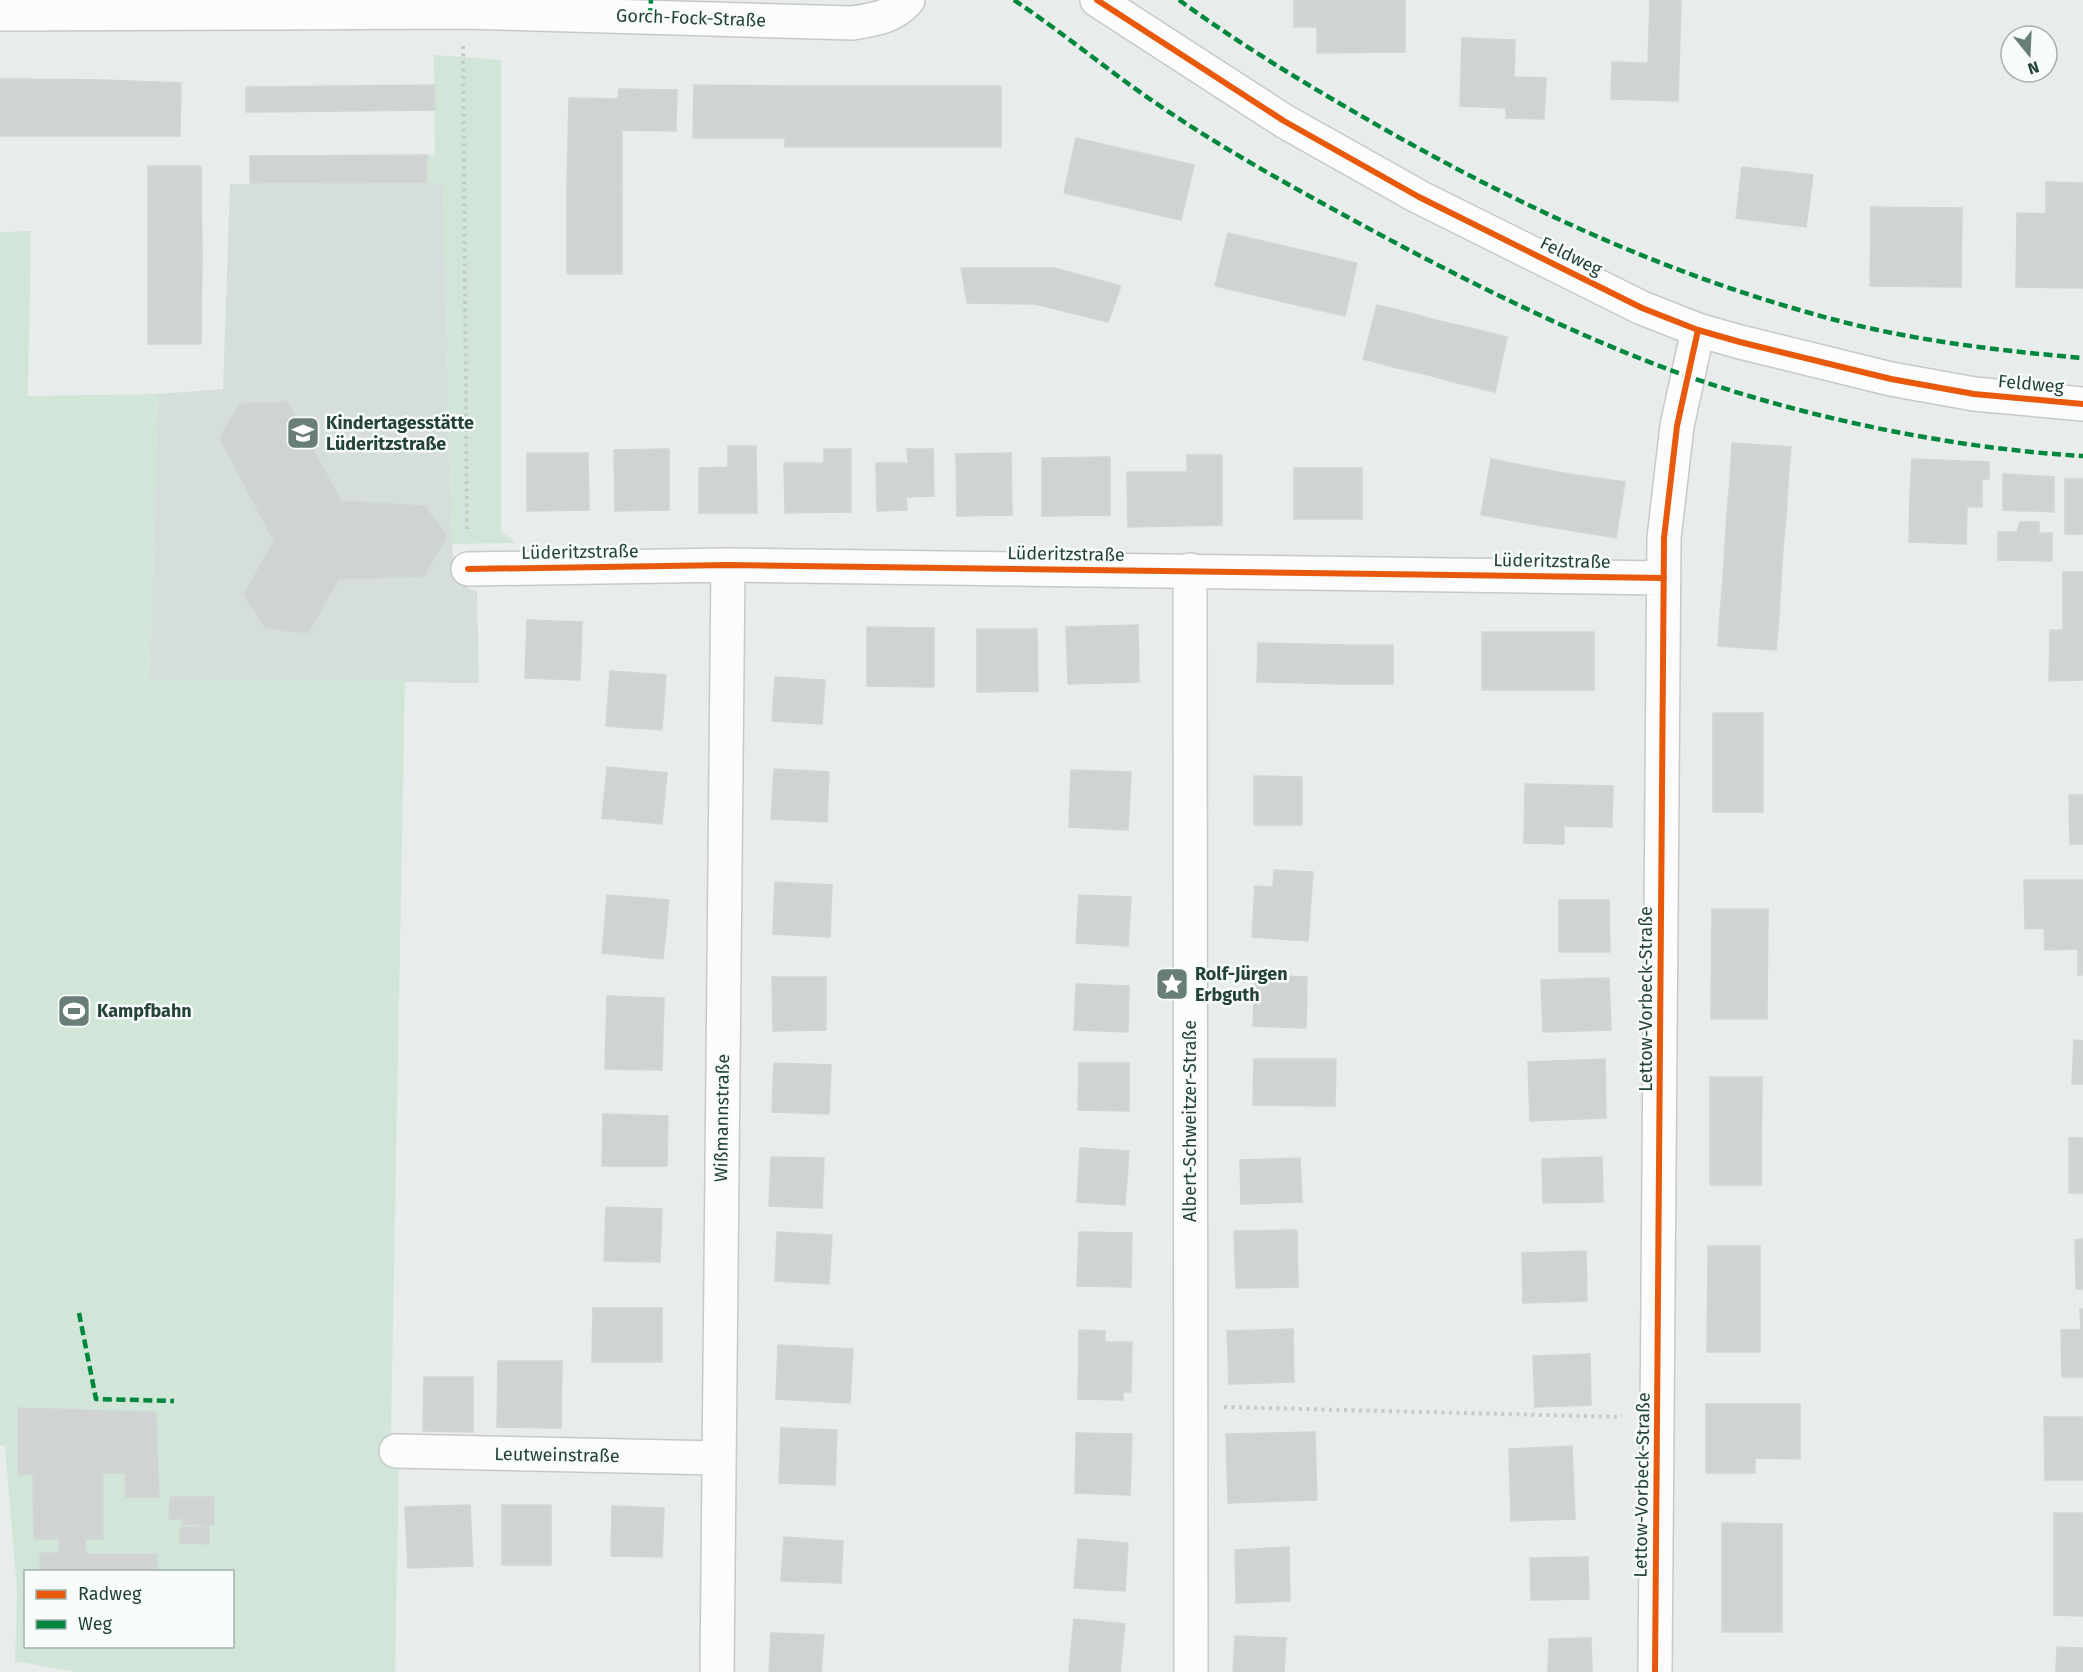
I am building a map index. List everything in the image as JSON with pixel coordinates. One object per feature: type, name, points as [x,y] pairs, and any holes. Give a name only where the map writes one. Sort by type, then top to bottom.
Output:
[{"type":"street","name":"Gorch-Fock-Straße","points":[[0,14],[462,12],[852,23],[880,18],[903,7],[908,0]]},
{"type":"street","name":"Feldweg","points":[[1097,0],[1284,121],[1419,197],[1642,308],[1698,330],[1891,379],[1974,394],[2083,404]]},
{"type":"street","name":"Lettow-Vorbeck-Straße","points":[[1655,1672],[1664,538],[1677,426],[1698,330]]},
{"type":"street","name":"Lüderitzstraße","points":[[468,569],[728,565],[1664,578]]},
{"type":"street","name":"Wißmannstraße","points":[[717,1672],[728,565]]},
{"type":"street","name":"Albert-Schweitzer-Straße","points":[[1190,570],[1191,1672]]},
{"type":"street","name":"Leutweinstraße","points":[[396,1451],[718,1458]]},
{"type":"path","points":[[462,12],[468,569]]},
{"type":"path","points":[[1190,1406],[1658,1418]]},
{"type":"shaded area","name":"Kindertagesstätte Lüderitzstraße","points":[[443,183],[452,544],[457,583],[477,592],[479,683],[149,679],[158,394],[223,389],[230,184]]},
{"type":"green space","points":[[434,55],[501,60],[501,531],[516,543],[452,544],[443,184],[427,182],[427,155],[435,155]]},
{"type":"green space","points":[[31,231],[28,396],[158,394],[149,679],[405,680],[391,1431],[399,1468],[395,1672],[76,1672],[15,1661],[17,1590],[5,1446],[0,1445],[0,232]]},
{"type":"building","points":[[1294,0],[1405,0],[1405,52],[1317,53],[1317,27],[1294,27]]},
{"type":"building","points":[[1650,0],[1681,0],[1678,101],[1611,99],[1612,62],[1648,63]]},
{"type":"building","points":[[1462,38],[1515,40],[1514,77],[1546,78],[1544,119],[1506,118],[1506,108],[1460,106]]},
{"type":"building","points":[[0,79],[31,79],[31,136],[0,136]]},
{"type":"building","points":[[31,79],[102,80],[101,136],[31,136]]},
{"type":"building","points":[[102,80],[181,83],[180,136],[101,136]]},
{"type":"building","points":[[435,85],[435,110],[246,112],[246,87]]},
{"type":"building","points":[[694,85],[785,86],[785,138],[693,138]]},
{"type":"building","points":[[785,86],[882,86],[882,147],[785,147]]},
{"type":"building","points":[[882,86],[1001,86],[1001,147],[882,147]]},
{"type":"building","points":[[619,89],[677,90],[676,131],[622,130],[622,188],[567,188],[569,98],[618,99]]},
{"type":"building","points":[[1076,138],[1194,165],[1181,220],[1064,193]]},
{"type":"building","points":[[427,155],[427,182],[250,183],[250,156]]},
{"type":"building","points":[[148,166],[201,166],[202,256],[148,256]]},
{"type":"building","points":[[1742,167],[1813,175],[1806,227],[1736,218]]},
{"type":"building","points":[[2046,182],[2083,183],[2083,288],[2016,287],[2017,213],[2046,214]]},
{"type":"building","points":[[567,188],[622,188],[622,274],[567,274]]},
{"type":"building","points":[[1871,207],[1962,208],[1961,287],[1870,286]]},
{"type":"building","points":[[1228,233],[1357,263],[1345,316],[1215,286]]},
{"type":"building","points":[[148,256],[202,256],[201,344],[148,344]]},
{"type":"building","points":[[961,268],[1054,268],[1121,286],[1108,322],[1035,304],[967,303]]},
{"type":"building","points":[[1377,305],[1411,313],[1397,368],[1363,359]]},
{"type":"building","points":[[1411,313],[1439,321],[1425,374],[1397,368]]},
{"type":"building","points":[[1439,321],[1471,328],[1457,383],[1425,374]]},
{"type":"building","points":[[1471,328],[1507,337],[1495,392],[1457,383]]},
{"type":"building","points":[[288,402],[341,501],[424,506],[447,536],[424,576],[339,579],[308,633],[265,628],[244,594],[274,541],[220,439],[239,404]]},
{"type":"building","points":[[1732,443],[1791,447],[1788,482],[1730,479]]},
{"type":"building","points":[[728,446],[756,446],[757,513],[699,513],[699,468],[728,467]]},
{"type":"building","points":[[669,449],[669,510],[615,511],[614,450]]},
{"type":"building","points":[[824,449],[851,449],[851,512],[785,513],[784,463],[824,463]]},
{"type":"building","points":[[907,449],[933,449],[934,496],[906,497],[907,510],[877,511],[876,463],[908,463]]},
{"type":"building","points":[[527,453],[588,453],[589,510],[527,511]]},
{"type":"building","points":[[1011,453],[1012,515],[957,516],[956,454]]},
{"type":"building","points":[[1187,455],[1222,455],[1222,525],[1128,527],[1127,472],[1187,472]]},
{"type":"building","points":[[1110,457],[1110,515],[1042,516],[1042,458]]},
{"type":"building","points":[[1491,459],[1526,466],[1515,521],[1481,515]]},
{"type":"building","points":[[1912,459],[1989,462],[1989,479],[1982,479],[1982,497],[1910,495]]},
{"type":"building","points":[[1526,466],[1558,472],[1549,527],[1515,521]]},
{"type":"building","points":[[1294,468],[1362,468],[1362,519],[1294,519]]},
{"type":"building","points":[[1558,472],[1589,477],[1580,532],[1549,527]]},
{"type":"building","points":[[2003,474],[2020,475],[2019,511],[2003,510]]},
{"type":"building","points":[[2020,475],[2038,476],[2036,511],[2019,511]]},
{"type":"building","points":[[2038,476],[2054,477],[2054,512],[2036,511]]},
{"type":"building","points":[[1589,477],[1625,482],[1616,538],[1580,532]]},
{"type":"building","points":[[1730,479],[1788,482],[1786,518],[1727,514]]},
{"type":"building","points":[[2065,479],[2083,479],[2083,534],[2065,534]]},
{"type":"building","points":[[1910,495],[1982,497],[1982,507],[1967,507],[1966,544],[1909,542]]},
{"type":"building","points":[[1727,514],[1786,518],[1783,548],[1725,544]]},
{"type":"building","points":[[2020,522],[2039,522],[2039,533],[2052,533],[2052,561],[1998,560],[1998,532],[2017,532]]},
{"type":"building","points":[[1725,544],[1783,548],[1781,583],[1723,579]]},
{"type":"building","points":[[2063,572],[2083,572],[2083,680],[2049,681],[2050,630],[2063,630]]},
{"type":"building","points":[[1723,579],[1781,583],[1779,617],[1720,614]]},
{"type":"building","points":[[1720,614],[1779,617],[1776,650],[1718,646]]},
{"type":"building","points":[[527,620],[582,622],[580,680],[525,678]]},
{"type":"building","points":[[1138,625],[1139,682],[1068,684],[1066,627]]},
{"type":"building","points":[[867,627],[934,628],[934,687],[867,686]]},
{"type":"building","points":[[977,629],[1037,629],[1038,691],[977,692]]},
{"type":"building","points":[[1482,632],[1594,632],[1594,690],[1482,690]]},
{"type":"building","points":[[1258,643],[1305,644],[1304,683],[1257,682]]},
{"type":"building","points":[[1305,644],[1346,645],[1345,684],[1304,683]]},
{"type":"building","points":[[1346,645],[1393,645],[1393,684],[1345,684]]},
{"type":"building","points":[[610,671],[666,675],[662,730],[606,726]]},
{"type":"building","points":[[775,677],[825,680],[822,724],[772,721]]},
{"type":"building","points":[[1713,713],[1763,713],[1763,812],[1713,812]]},
{"type":"building","points":[[607,767],[667,773],[662,824],[602,818]]},
{"type":"building","points":[[774,769],[829,772],[827,822],[771,819]]},
{"type":"building","points":[[1071,770],[1131,772],[1128,830],[1069,827]]},
{"type":"building","points":[[1254,776],[1302,777],[1302,825],[1254,825]]},
{"type":"building","points":[[1525,784],[1613,786],[1612,827],[1564,826],[1564,844],[1524,843]]},
{"type":"building","points":[[2069,795],[2083,795],[2083,844],[2070,844]]},
{"type":"building","points":[[1274,870],[1313,872],[1308,941],[1252,937],[1255,886],[1273,887]]},
{"type":"building","points":[[2024,880],[2083,880],[2083,975],[2078,975],[2078,949],[2045,950],[2044,928],[2025,929]]},
{"type":"building","points":[[775,882],[832,885],[830,937],[773,934]]},
{"type":"building","points":[[607,895],[669,900],[663,959],[602,953]]},
{"type":"building","points":[[1079,895],[1131,897],[1128,946],[1076,943]]},
{"type":"building","points":[[1559,900],[1609,900],[1610,952],[1559,952]]},
{"type":"building","points":[[1712,909],[1768,909],[1767,1019],[1711,1019]]},
{"type":"building","points":[[1255,975],[1307,977],[1306,1028],[1253,1026]]},
{"type":"building","points":[[772,977],[826,977],[826,1030],[773,1031]]},
{"type":"building","points":[[1609,978],[1611,1030],[1543,1032],[1541,980]]},
{"type":"building","points":[[1076,984],[1129,986],[1128,1032],[1074,1030]]},
{"type":"building","points":[[607,996],[664,998],[662,1070],[605,1069]]},
{"type":"building","points":[[2074,1040],[2083,1041],[2083,1084],[2072,1084]]},
{"type":"building","points":[[1254,1059],[1336,1059],[1335,1106],[1253,1105]]},
{"type":"building","points":[[1605,1059],[1606,1118],[1530,1121],[1528,1062]]},
{"type":"building","points":[[774,1063],[831,1065],[829,1114],[772,1112]]},
{"type":"building","points":[[1079,1063],[1129,1063],[1129,1111],[1078,1110]]},
{"type":"building","points":[[1710,1077],[1762,1077],[1761,1185],[1710,1185]]},
{"type":"building","points":[[603,1114],[668,1116],[667,1166],[602,1166]]},
{"type":"building","points":[[2069,1138],[2083,1138],[2083,1193],[2069,1193]]},
{"type":"building","points":[[1080,1148],[1129,1151],[1125,1205],[1077,1202]]},
{"type":"building","points":[[771,1157],[824,1158],[822,1208],[769,1206]]},
{"type":"building","points":[[1602,1157],[1603,1202],[1543,1203],[1542,1159]]},
{"type":"building","points":[[1300,1158],[1302,1202],[1241,1204],[1240,1160]]},
{"type":"building","points":[[606,1207],[662,1209],[660,1262],[604,1261]]},
{"type":"building","points":[[1297,1230],[1298,1287],[1236,1288],[1234,1231]]},
{"type":"building","points":[[777,1232],[832,1235],[829,1284],[775,1281]]},
{"type":"building","points":[[1079,1232],[1132,1233],[1131,1287],[1077,1286]]},
{"type":"building","points":[[2083,1239],[2083,1289],[2076,1289],[2075,1240]]},
{"type":"building","points":[[1708,1246],[1760,1246],[1760,1352],[1707,1352]]},
{"type":"building","points":[[1586,1251],[1587,1301],[1523,1303],[1522,1253]]},
{"type":"building","points":[[593,1308],[662,1308],[662,1362],[592,1362]]},
{"type":"building","points":[[2080,1309],[2083,1309],[2083,1377],[2062,1377],[2061,1330],[2081,1330]]},
{"type":"building","points":[[1293,1329],[1294,1382],[1229,1384],[1227,1331]]},
{"type":"building","points":[[1079,1330],[1105,1331],[1105,1342],[1132,1342],[1131,1392],[1123,1392],[1123,1400],[1078,1399]]},
{"type":"building","points":[[778,1345],[853,1349],[850,1403],[776,1399]]},
{"type":"building","points":[[1590,1354],[1591,1405],[1535,1407],[1533,1356]]},
{"type":"building","points":[[498,1361],[562,1361],[561,1428],[497,1427]]},
{"type":"building","points":[[424,1377],[473,1377],[473,1432],[423,1431]]},
{"type":"building","points":[[1706,1404],[1800,1404],[1800,1459],[1755,1458],[1755,1473],[1706,1473]]},
{"type":"building","points":[[18,1408],[156,1412],[159,1497],[125,1497],[125,1473],[103,1473],[103,1539],[85,1539],[86,1554],[157,1554],[158,1570],[40,1570],[40,1553],[59,1553],[59,1539],[34,1539],[33,1474],[18,1475]]},
{"type":"building","points":[[2044,1417],[2083,1417],[2083,1480],[2045,1480]]},
{"type":"building","points":[[781,1428],[837,1430],[835,1485],[779,1483]]},
{"type":"building","points":[[1315,1432],[1317,1500],[1228,1503],[1226,1434]]},
{"type":"building","points":[[1076,1433],[1132,1434],[1130,1495],[1075,1493]]},
{"type":"building","points":[[1572,1446],[1575,1519],[1511,1521],[1509,1449]]},
{"type":"building","points":[[170,1497],[214,1497],[214,1525],[183,1525],[182,1519],[169,1519]]},
{"type":"building","points":[[470,1505],[473,1566],[408,1568],[405,1507]]},
{"type":"building","points":[[502,1505],[551,1505],[551,1565],[502,1565]]},
{"type":"building","points":[[612,1506],[664,1508],[662,1557],[611,1556]]},
{"type":"building","points":[[2054,1513],[2083,1513],[2083,1616],[2054,1615]]},
{"type":"building","points":[[1722,1523],[1782,1524],[1782,1632],[1722,1632]]},
{"type":"building","points":[[209,1527],[209,1544],[180,1543],[180,1528]]},
{"type":"building","points":[[784,1537],[843,1541],[841,1583],[781,1581]]},
{"type":"building","points":[[1078,1539],[1128,1543],[1125,1591],[1074,1588]]},
{"type":"building","points":[[1289,1547],[1290,1601],[1236,1603],[1235,1550]]},
{"type":"building","points":[[1588,1557],[1589,1599],[1531,1600],[1530,1558]]},
{"type":"building","points":[[1074,1619],[1125,1624],[1120,1672],[1069,1672]]},
{"type":"building","points":[[771,1633],[824,1635],[821,1672],[769,1672]]},
{"type":"building","points":[[1235,1636],[1286,1638],[1284,1672],[1233,1672]]},
{"type":"building","points":[[1591,1638],[1592,1672],[1548,1672],[1549,1639]]},
{"type":"building","points":[[2057,1647],[2083,1648],[2083,1672],[2056,1672]]},
{"type":"marked path","points":[[650,17],[651,0]]},
{"type":"marked path","points":[[1014,0],[1144,95],[1242,157],[1442,267],[1539,315],[1605,344],[1744,395],[1857,424],[1972,445],[2083,456]]},
{"type":"marked path","points":[[1179,0],[1280,68],[1435,157],[1539,210],[1645,257],[1754,296],[1877,330],[1945,342],[2083,358]]},
{"type":"marked path","points":[[79,1313],[96,1399],[174,1401]]},
{"type":"cycle path","points":[[1097,0],[1284,121],[1419,197],[1642,308],[1698,330],[1740,342],[1891,379],[1974,394],[2083,404]]},
{"type":"cycle path","points":[[1655,1672],[1664,538],[1677,426],[1698,330]]},
{"type":"cycle path","points":[[468,569],[728,565],[1664,578]]},
{"type":"place","name":"Kindertagesstätte Lüderitzstraße","points":[[303,433]]},
{"type":"place","name":"Rolf-Jürgen Erbguth","points":[[1172,984]]},
{"type":"place","name":"Kampfbahn","points":[[74,1011]]}]
